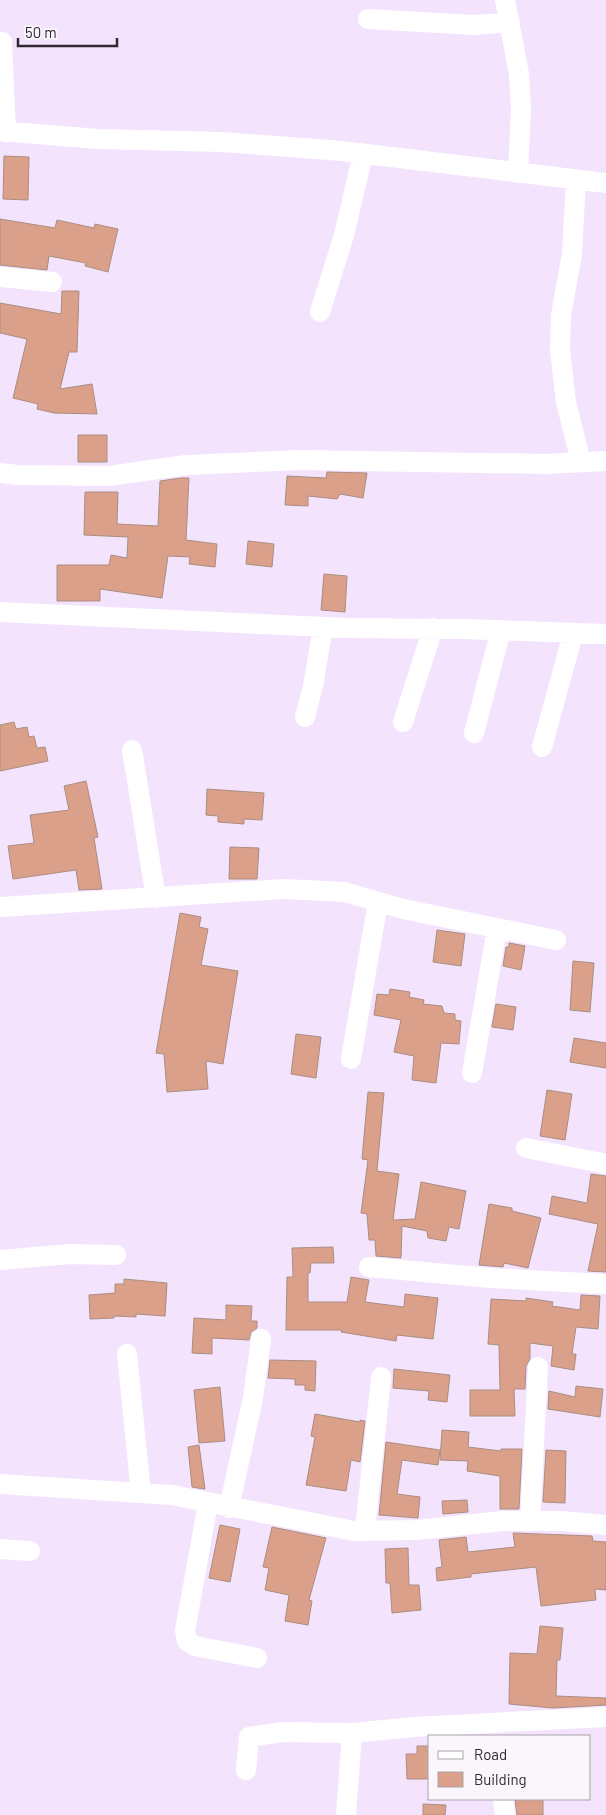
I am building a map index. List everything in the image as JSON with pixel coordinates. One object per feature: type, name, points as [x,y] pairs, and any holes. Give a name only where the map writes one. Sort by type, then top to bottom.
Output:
[{"type":"street","points":[[506,0],[519,74],[521,108],[518,173]]},
{"type":"street","points":[[368,19],[475,25],[510,22]]},
{"type":"street","points":[[2,42],[3,132],[98,139],[222,142],[362,154],[606,183]]},
{"type":"street","points":[[320,312],[344,236],[362,154]]},
{"type":"street","points":[[576,180],[572,254],[561,315],[560,350],[566,402],[581,462]]},
{"type":"street","points":[[0,277],[52,282]]},
{"type":"street","points":[[0,473],[18,475],[109,476],[186,465],[299,460],[547,464],[606,461]]},
{"type":"street","points":[[0,612],[323,627],[433,628],[606,634]]},
{"type":"street","points":[[305,717],[314,686],[323,627]]},
{"type":"street","points":[[403,722],[433,628]]},
{"type":"street","points":[[474,733],[501,630]]},
{"type":"street","points":[[542,747],[573,634]]},
{"type":"street","points":[[132,750],[156,898]]},
{"type":"street","points":[[0,908],[284,889],[344,892],[378,902],[556,940]]},
{"type":"street","points":[[351,1059],[378,902]]},
{"type":"street","points":[[472,1073],[498,929]]},
{"type":"street","points":[[526,1148],[606,1164]]},
{"type":"street","points":[[0,1260],[70,1254],[116,1255]]},
{"type":"street","points":[[369,1268],[490,1278],[606,1284]]},
{"type":"street","points":[[230,1508],[253,1398],[261,1339]]},
{"type":"street","points":[[127,1354],[141,1493]]},
{"type":"street","points":[[530,1521],[538,1367]]},
{"type":"street","points":[[364,1531],[381,1377]]},
{"type":"street","points":[[0,1484],[172,1496],[354,1531],[416,1530],[503,1521],[606,1525]]},
{"type":"street","points":[[208,1503],[184,1631],[187,1641],[195,1646],[257,1658]]},
{"type":"street","points":[[0,1549],[30,1552]]},
{"type":"street","points":[[246,1770],[249,1737],[283,1732],[352,1733],[497,1729],[606,1717]]},
{"type":"street","points":[[346,1815],[352,1733]]},
{"type":"street","points":[[504,1800],[505,1815]]},
{"type":"building","points":[[4,156],[29,157],[28,200],[3,199]]},
{"type":"building","points":[[0,219],[55,228],[57,220],[94,228],[95,224],[118,229],[108,272],[85,266],[86,263],[49,256],[47,270],[0,265]]},
{"type":"building","points":[[62,291],[79,291],[77,352],[69,352],[60,389],[92,384],[97,414],[54,413],[37,409],[38,404],[13,398],[27,339],[0,333],[0,303],[61,314]]},
{"type":"building","points":[[78,435],[107,435],[107,462],[78,462]]},
{"type":"building","points":[[327,472],[367,473],[363,498],[340,494],[337,499],[308,496],[308,506],[285,505],[287,476],[326,478]]},
{"type":"building","points":[[189,478],[186,540],[217,544],[215,567],[189,564],[190,557],[168,556],[162,598],[100,589],[100,601],[57,601],[57,565],[109,565],[111,555],[127,558],[128,537],[84,535],[85,492],[118,492],[117,524],[158,526],[160,481]]},
{"type":"building","points":[[248,541],[274,544],[272,567],[246,564]]},
{"type":"building","points":[[324,574],[347,576],[345,612],[321,610]]},
{"type":"building","points":[[14,722],[16,729],[27,727],[29,737],[34,736],[37,748],[45,747],[48,761],[0,771],[0,725]]},
{"type":"building","points":[[86,781],[98,837],[94,838],[102,889],[79,890],[76,870],[13,879],[8,846],[34,843],[30,815],[69,810],[64,786]]},
{"type":"building","points":[[207,789],[264,793],[262,820],[244,819],[244,824],[218,822],[218,816],[206,815]]},
{"type":"building","points":[[230,847],[259,848],[257,879],[229,879]]},
{"type":"building","points":[[180,913],[201,917],[199,927],[208,929],[201,965],[238,971],[223,1064],[206,1061],[208,1089],[167,1092],[164,1054],[156,1053]]},
{"type":"building","points":[[437,930],[465,934],[461,966],[433,962]]},
{"type":"building","points":[[509,943],[525,946],[521,970],[503,966],[506,947],[509,947]]},
{"type":"building","points":[[573,961],[594,963],[590,1012],[570,1010]]},
{"type":"building","points":[[390,989],[410,992],[409,997],[424,1000],[423,1004],[442,1006],[444,1013],[455,1014],[455,1020],[461,1021],[459,1044],[441,1043],[436,1083],[412,1080],[414,1056],[394,1052],[401,1020],[374,1015],[377,994],[389,995]]},
{"type":"building","points":[[496,1004],[516,1007],[513,1030],[492,1027]]},
{"type":"building","points":[[296,1034],[321,1037],[316,1078],[291,1074]]},
{"type":"building","points":[[574,1038],[606,1043],[606,1068],[570,1062]]},
{"type":"building","points":[[547,1090],[572,1094],[565,1140],[540,1136]]},
{"type":"building","points":[[368,1092],[384,1093],[377,1171],[399,1174],[393,1220],[415,1219],[421,1182],[466,1191],[459,1229],[449,1227],[446,1241],[428,1238],[427,1231],[402,1226],[401,1258],[376,1256],[375,1240],[369,1240],[367,1214],[361,1213],[368,1160],[362,1159]]},
{"type":"building","points":[[591,1174],[606,1176],[606,1272],[588,1271],[598,1224],[549,1214],[552,1196],[587,1203]]},
{"type":"building","points":[[489,1204],[512,1208],[512,1211],[541,1218],[528,1268],[504,1263],[503,1267],[479,1265]]},
{"type":"building","points":[[333,1247],[334,1263],[311,1263],[310,1273],[308,1273],[308,1302],[347,1302],[351,1277],[369,1280],[365,1302],[404,1307],[405,1294],[438,1298],[433,1339],[397,1335],[396,1341],[341,1332],[342,1330],[286,1330],[287,1277],[293,1277],[292,1248]]},
{"type":"building","points":[[124,1279],[167,1283],[165,1316],[136,1314],[136,1317],[114,1316],[114,1318],[90,1319],[89,1295],[115,1293],[115,1284],[124,1284]]},
{"type":"building","points":[[581,1295],[600,1296],[598,1329],[576,1327],[572,1354],[576,1354],[574,1370],[551,1366],[553,1346],[530,1343],[530,1359],[526,1366],[525,1389],[514,1389],[515,1416],[470,1416],[470,1390],[500,1390],[499,1345],[488,1344],[491,1299],[526,1301],[526,1298],[553,1302],[552,1306],[580,1310]]},
{"type":"building","points":[[226,1305],[252,1306],[251,1321],[257,1321],[257,1328],[251,1332],[249,1340],[212,1338],[212,1354],[192,1353],[194,1318],[226,1320]]},
{"type":"building","points":[[270,1360],[316,1361],[315,1391],[305,1390],[305,1385],[295,1385],[295,1379],[268,1378]]},
{"type":"building","points":[[394,1369],[450,1375],[447,1402],[428,1400],[429,1391],[393,1388]]},
{"type":"building","points":[[576,1386],[603,1389],[600,1417],[548,1409],[549,1391],[575,1397]]},
{"type":"building","points":[[220,1387],[225,1441],[199,1443],[194,1390]]},
{"type":"building","points":[[315,1414],[360,1422],[360,1420],[365,1421],[360,1462],[351,1460],[346,1491],[306,1485],[315,1437],[311,1436]]},
{"type":"building","points":[[442,1430],[469,1432],[468,1447],[501,1451],[501,1449],[522,1449],[519,1509],[500,1509],[500,1476],[467,1471],[468,1461],[440,1460]]},
{"type":"building","points":[[386,1442],[440,1450],[438,1465],[402,1460],[397,1494],[420,1497],[418,1518],[379,1515]]},
{"type":"building","points":[[199,1445],[205,1489],[192,1487],[188,1447]]},
{"type":"building","points":[[546,1450],[566,1451],[565,1503],[543,1502]]},
{"type":"building","points":[[467,1500],[468,1512],[443,1514],[442,1501]]},
{"type":"building","points":[[220,1525],[240,1529],[230,1582],[209,1578]]},
{"type":"building","points":[[272,1527],[326,1538],[309,1600],[312,1601],[308,1625],[285,1621],[289,1595],[265,1590],[269,1568],[263,1567]]},
{"type":"building","points":[[513,1533],[592,1536],[593,1541],[606,1542],[606,1590],[595,1589],[596,1600],[541,1606],[536,1567],[471,1574],[471,1577],[437,1581],[436,1568],[442,1567],[439,1540],[466,1537],[468,1552],[515,1547]]},
{"type":"building","points":[[408,1548],[409,1585],[419,1585],[421,1610],[392,1613],[390,1583],[386,1583],[385,1549]]},
{"type":"building","points":[[540,1626],[563,1628],[560,1660],[557,1660],[556,1696],[606,1698],[606,1705],[553,1708],[509,1704],[510,1653],[537,1654]]},
{"type":"building","points":[[417,1746],[428,1746],[428,1779],[407,1779],[406,1754],[417,1754]]},
{"type":"building","points":[[515,1800],[543,1800],[543,1815],[517,1815]]},
{"type":"building","points":[[423,1804],[446,1805],[445,1815],[423,1815]]}]
